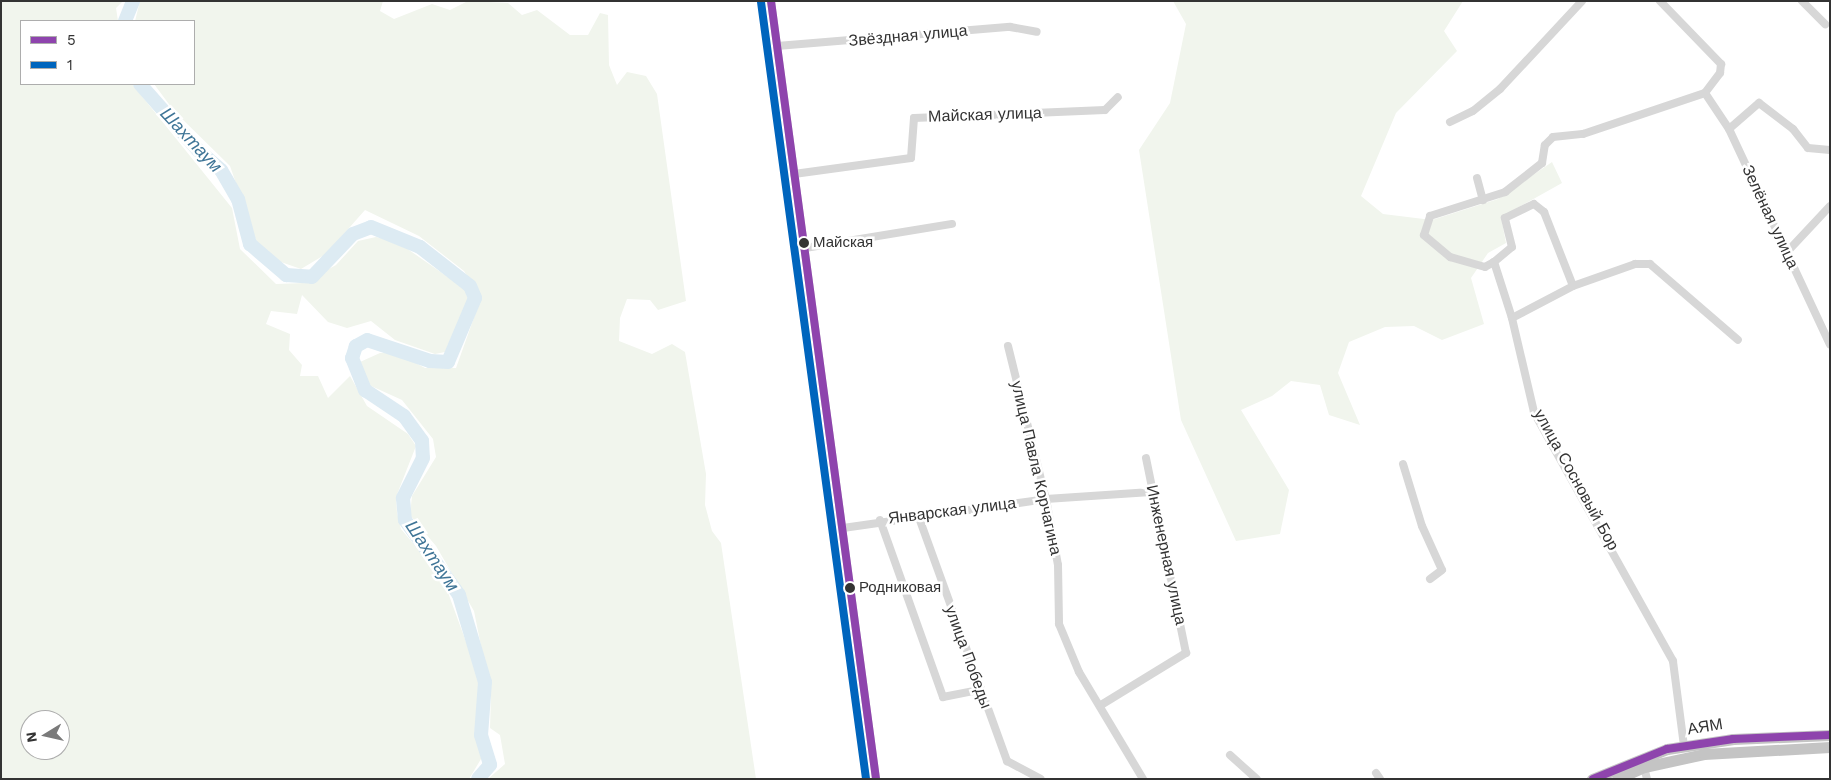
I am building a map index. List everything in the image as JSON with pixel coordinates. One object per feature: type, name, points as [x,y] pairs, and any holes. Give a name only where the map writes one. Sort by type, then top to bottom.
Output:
[{"type":"highway","name":"АЯМ","points":[[1592,779],[1629,761],[1684,746],[1733,739],[1830,735]]},
{"type":"highway","name":"АЯМ","points":[[1617,779],[1644,767],[1724,752],[1830,747]]},
{"type":"street","points":[[772,1],[876,779]]},
{"type":"street","points":[[1450,122],[1473,111],[1500,89],[1582,1]]},
{"type":"street","points":[[1574,286],[1544,212],[1534,204],[1504,218],[1512,247],[1485,267],[1450,258],[1424,235],[1430,216],[1505,192],[1542,163],[1546,145],[1553,137],[1583,134],[1705,92],[1720,73],[1721,64],[1660,1]]},
{"type":"street","points":[[1802,1],[1825,24]]},
{"type":"street","name":"Звёздная улица","points":[[777,46],[1010,27],[1037,32]]},
{"type":"street","name":"Зелёная улица","points":[[1705,92],[1729,129],[1830,345]]},
{"type":"street","name":"Майская улица","points":[[794,174],[911,158],[914,118],[1104,110],[1118,96]]},
{"type":"street","points":[[1729,129],[1759,103],[1793,129],[1808,148],[1830,150]]},
{"type":"street","points":[[1477,178],[1483,200]]},
{"type":"street","points":[[1787,252],[1830,206]]},
{"type":"street","points":[[805,248],[952,224]]},
{"type":"street","name":"улица Сосновый Бор","points":[[1494,262],[1512,318],[1534,412],[1673,661],[1684,746]]},
{"type":"street","points":[[1512,318],[1574,286],[1634,264],[1650,264],[1738,340]]},
{"type":"street","name":"улица Павла Корчагина","points":[[1008,346],[1046,499],[1058,565],[1059,624],[1079,672],[1101,705],[1143,779]]},
{"type":"street","name":"Инженерная улица","points":[[1101,705],[1186,653],[1151,492],[1146,458]]},
{"type":"street","points":[[1403,464],[1422,526],[1442,570],[1430,579]]},
{"type":"street","name":"Январская улица","points":[[843,528],[880,520],[1046,499],[1151,492]]},
{"type":"street","name":"улица Победы","points":[[918,515],[979,690],[1007,760],[1041,779]]},
{"type":"street","points":[[880,520],[943,697],[979,690]]},
{"type":"street","points":[[1230,755],[1257,779]]},
{"type":"street","points":[[1644,767],[1647,779]]},
{"type":"shaded area","points":[[1,1],[123,1],[116,8],[118,20],[20,20],[20,85],[133,85],[232,208],[240,249],[276,284],[304,283],[336,265],[358,241],[376,237],[396,241],[465,289],[468,300],[445,352],[435,354],[395,340],[371,321],[347,328],[328,322],[302,295],[297,314],[271,311],[266,324],[290,334],[289,350],[302,365],[300,376],[318,376],[328,398],[350,376],[367,406],[408,434],[416,446],[396,497],[397,513],[401,529],[443,579],[480,680],[475,733],[484,754],[469,779],[1,779]]},
{"type":"shaded area","points":[[140,1],[383,1],[380,11],[394,19],[432,4],[450,10],[468,1],[508,3],[522,15],[537,10],[570,35],[588,35],[600,13],[608,15],[609,65],[617,85],[627,72],[646,76],[657,94],[686,301],[658,310],[650,300],[627,299],[620,318],[619,341],[652,354],[672,344],[685,352],[706,474],[705,505],[712,531],[721,543],[756,779],[488,779],[505,764],[500,735],[490,728],[491,696],[474,611],[436,546],[410,515],[412,496],[436,457],[433,439],[402,400],[369,385],[360,362],[380,353],[397,353],[425,368],[456,368],[481,298],[464,271],[419,236],[365,210],[326,254],[301,269],[278,261],[257,243],[230,166],[174,111],[155,85],[195,85],[195,20],[135,20]]},
{"type":"shaded area","points":[[1173,1],[1463,1],[1444,31],[1457,51],[1396,113],[1361,196],[1383,214],[1432,220],[1498,199],[1552,162],[1562,183],[1501,217],[1506,243],[1488,253],[1471,278],[1484,324],[1442,340],[1414,326],[1385,327],[1349,342],[1338,373],[1360,425],[1329,415],[1320,385],[1291,381],[1272,396],[1241,410],[1289,490],[1280,534],[1236,541],[1181,420],[1139,150],[1170,103],[1186,24]]},
{"type":"waterway","name":"Шахтаум","points":[[125,20],[133,1]]},
{"type":"waterway","name":"Шахтаум","points":[[141,85],[198,150],[221,170],[238,199],[250,244],[286,275],[312,277],[353,234],[371,227],[420,247],[470,286],[475,298],[448,362],[430,361],[367,340],[356,346],[352,358],[365,390],[404,416],[422,441],[423,458],[403,498],[405,520],[459,595],[485,682],[481,735],[490,765],[478,779]]},
{"type":"transit line","name":"5","points":[[771,1],[876,779]]},
{"type":"transit line","name":"1","points":[[761,2],[866,779]]},
{"type":"transit line","name":"5","points":[[1593,779],[1667,749],[1733,739],[1830,735]]},
{"type":"place","name":"Майская","points":[[804,243]]},
{"type":"place","name":"Родниковая","points":[[850,588]]}]
